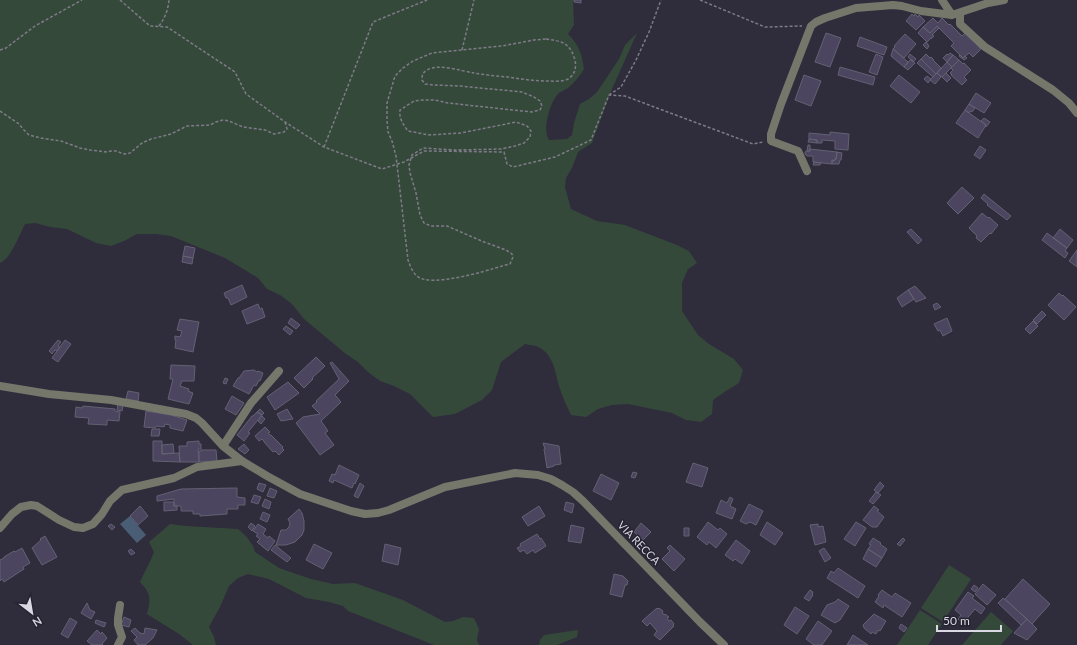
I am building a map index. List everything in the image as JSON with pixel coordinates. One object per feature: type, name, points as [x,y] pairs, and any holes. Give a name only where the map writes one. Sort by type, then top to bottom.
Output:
[{"type":"street","points":[[942,0],[956,14],[960,24],[985,47],[1052,90],[1069,103],[1077,113]]},
{"type":"street","points":[[807,171],[798,151],[771,141],[771,134],[811,26],[825,18],[856,8],[893,5],[921,11],[956,14],[988,3],[1004,0]]},
{"type":"street","points":[[223,446],[252,403],[279,371]]},
{"type":"street","name":"VIA RECCA","points":[[0,386],[48,394],[110,400],[186,414],[196,418],[223,446],[242,461],[266,476],[300,494],[351,511],[365,514],[389,510],[445,487],[503,475],[526,473],[551,479],[573,492],[583,501],[700,622],[715,642],[724,645]]},
{"type":"street","points":[[0,528],[12,514],[21,507],[31,505],[37,506],[59,520],[74,527],[83,528],[93,524],[102,514],[110,501],[122,490],[174,478],[197,467],[242,461]]},
{"type":"street","points":[[118,645],[122,637],[118,625],[120,605]]},
{"type":"path","points":[[0,50],[6,48],[35,26],[82,0]]},
{"type":"path","points":[[120,0],[150,26],[167,27],[235,72],[246,94],[285,122],[324,147],[382,169],[397,164],[424,151],[504,152],[507,164],[512,167],[555,157],[591,140],[609,95],[621,87],[632,67],[649,32],[661,0]]},
{"type":"path","points":[[159,27],[168,8],[169,0]]},
{"type":"path","points":[[324,147],[373,22],[427,0]]},
{"type":"path","points":[[462,50],[474,0]]},
{"type":"path","points":[[700,0],[765,26],[811,26]]},
{"type":"path","points":[[546,39],[563,42],[568,46],[576,66],[574,73],[568,79],[560,81],[538,81],[474,73],[449,68],[434,68],[426,70],[422,74],[422,80],[425,84],[467,86],[522,92],[540,101],[542,106],[540,110],[532,112],[448,103],[435,100],[414,101],[400,110],[399,116],[408,131],[429,135],[461,133],[516,122],[527,126],[531,131],[530,137],[524,143],[515,146],[501,149],[454,150],[423,148],[415,152],[410,158],[410,174],[416,193],[420,215],[424,223],[431,226],[447,226],[506,250],[512,254],[513,257],[510,264],[486,271],[442,280],[424,280],[413,272],[408,260],[397,164],[394,145],[388,132],[387,103],[395,76],[403,68],[413,61],[432,53],[462,50],[502,46],[546,39]]},
{"type":"path","points":[[609,95],[626,96],[753,144],[771,141]]},
{"type":"path","points":[[0,111],[20,124],[29,135],[61,141],[90,150],[107,152],[117,151],[126,154],[130,153],[151,139],[171,134],[187,126],[210,125],[224,120],[243,127],[265,130],[274,134],[284,132],[287,129],[285,122]]},
{"type":"green space","points":[[0,0],[573,0],[574,25],[568,34],[575,42],[579,50],[584,69],[575,82],[559,93],[553,102],[548,116],[546,130],[549,140],[567,139],[572,135],[580,104],[597,92],[619,59],[625,45],[637,33],[612,89],[592,143],[578,152],[572,168],[566,178],[565,187],[571,209],[597,221],[625,225],[689,251],[697,263],[688,269],[682,283],[682,311],[698,335],[709,344],[734,359],[743,370],[739,383],[713,400],[712,414],[701,422],[686,420],[672,413],[628,404],[612,405],[598,409],[586,417],[571,415],[562,396],[554,366],[549,356],[538,347],[525,344],[501,362],[492,390],[482,400],[455,414],[433,417],[410,394],[380,381],[368,372],[358,362],[346,354],[304,319],[292,304],[280,295],[267,289],[258,278],[225,258],[171,236],[137,234],[111,246],[96,243],[67,229],[35,223],[25,224],[11,252],[4,261],[0,263]]},
{"type":"green space","points":[[170,524],[238,529],[246,536],[255,552],[279,568],[311,579],[333,584],[355,583],[403,600],[445,622],[463,617],[474,618],[479,629],[477,640],[479,645],[434,645],[348,611],[343,606],[306,598],[269,579],[248,574],[238,578],[229,586],[209,627],[216,645],[193,645],[179,634],[147,614],[149,596],[140,582],[154,552],[149,542]]},
{"type":"green space","points":[[949,565],[971,579],[943,622],[921,608]]},
{"type":"green space","points":[[920,610],[942,624],[928,645],[897,645]]},
{"type":"green space","points":[[991,612],[1013,631],[1001,645],[962,645]]},
{"type":"green space","points":[[578,630],[577,637],[557,645],[539,645],[540,640],[544,635]]},
{"type":"water","points":[[130,516],[146,535],[137,543],[120,524]]},
{"type":"building","points":[[574,0],[581,0],[581,3],[574,2]]},
{"type":"building","points":[[912,14],[914,16],[915,14],[918,17],[919,15],[925,21],[916,30],[906,21]]},
{"type":"building","points":[[933,18],[938,23],[942,18],[962,36],[965,33],[981,49],[973,57],[969,53],[963,58],[951,46],[954,43],[937,26],[930,33],[923,27]]},
{"type":"building","points":[[937,26],[939,28],[932,35],[934,36],[927,42],[918,33],[923,27],[930,33]]},
{"type":"building","points":[[826,33],[841,38],[830,67],[815,62]]},
{"type":"building","points":[[905,34],[916,44],[904,58],[893,49]]},
{"type":"building","points":[[860,37],[887,47],[884,55],[857,46]]},
{"type":"building","points":[[926,42],[929,46],[927,49],[923,45]]},
{"type":"building","points":[[893,49],[908,62],[904,67],[891,56]]},
{"type":"building","points":[[950,53],[953,55],[947,62],[943,58]]},
{"type":"building","points":[[876,54],[883,57],[877,75],[869,72]]},
{"type":"building","points":[[910,54],[916,59],[913,62],[908,57]]},
{"type":"building","points":[[926,54],[930,58],[931,57],[941,68],[936,74],[921,59]]},
{"type":"building","points":[[953,55],[959,60],[952,67],[947,62]]},
{"type":"building","points":[[960,55],[963,58],[965,56],[967,58],[964,60],[959,56]]},
{"type":"building","points":[[911,59],[915,63],[908,70],[904,67]]},
{"type":"building","points":[[921,59],[936,74],[933,77],[917,63]]},
{"type":"building","points":[[959,60],[971,70],[964,77],[967,80],[962,85],[950,73],[953,70],[951,68]]},
{"type":"building","points":[[947,62],[952,67],[942,77],[937,73]]},
{"type":"building","points":[[840,67],[875,77],[873,85],[838,75]]},
{"type":"building","points":[[937,73],[941,77],[935,84],[930,80]]},
{"type":"building","points":[[946,73],[951,78],[947,82],[942,77]]},
{"type":"building","points":[[804,75],[821,81],[811,106],[795,100]]},
{"type":"building","points":[[899,75],[920,92],[911,103],[890,86]]},
{"type":"building","points":[[927,76],[931,79],[928,83],[924,79]]},
{"type":"building","points":[[976,93],[991,103],[984,113],[969,104]]},
{"type":"building","points":[[969,104],[975,108],[969,113],[965,110]]},
{"type":"building","points":[[965,110],[986,125],[978,138],[956,123]]},
{"type":"building","points":[[984,118],[990,122],[986,127],[986,125],[981,121]]},
{"type":"building","points":[[830,132],[849,134],[848,150],[835,149],[835,141],[822,140],[822,143],[817,143],[817,140],[809,139],[809,133],[830,135]]},
{"type":"building","points":[[809,139],[817,140],[817,143],[808,142]]},
{"type":"building","points":[[808,145],[810,145],[810,151],[807,151]]},
{"type":"building","points":[[980,146],[986,150],[980,159],[974,155]]},
{"type":"building","points":[[810,149],[837,152],[836,159],[834,161],[832,160],[832,164],[813,162],[813,156],[807,156],[805,154],[805,152],[810,151]]},
{"type":"building","points":[[837,152],[842,153],[841,160],[839,164],[832,164],[832,160],[834,161],[836,159]]},
{"type":"building","points":[[814,162],[821,163],[820,165],[813,165]]},
{"type":"building","points":[[962,187],[974,198],[958,214],[947,203]]},
{"type":"building","points":[[984,194],[1011,216],[1007,220],[987,205],[988,204],[981,198]]},
{"type":"building","points":[[982,213],[998,225],[991,234],[990,233],[981,242],[969,228]]},
{"type":"building","points":[[911,229],[922,240],[918,244],[907,232]]},
{"type":"building","points":[[1060,229],[1073,240],[1067,248],[1053,238]]},
{"type":"building","points":[[1047,233],[1067,248],[1065,251],[1068,253],[1065,258],[1042,240]]},
{"type":"building","points":[[185,246],[195,248],[193,258],[183,256]]},
{"type":"building","points":[[1077,250],[1077,267],[1069,261]]},
{"type":"building","points":[[183,256],[193,258],[192,264],[182,262]]},
{"type":"building","points":[[242,285],[247,297],[231,305],[224,293]]},
{"type":"building","points":[[915,286],[926,298],[916,302],[908,290]]},
{"type":"building","points":[[908,290],[914,299],[902,307],[897,298]]},
{"type":"building","points":[[1059,293],[1076,307],[1064,320],[1048,305]]},
{"type":"building","points":[[937,303],[941,307],[935,310],[933,305]]},
{"type":"building","points":[[258,304],[260,309],[262,308],[265,317],[247,324],[242,311]]},
{"type":"building","points":[[1042,311],[1046,315],[1037,324],[1033,320]]},
{"type":"building","points":[[291,318],[300,325],[296,329],[288,323]]},
{"type":"building","points":[[947,318],[952,331],[943,336],[934,324]]},
{"type":"building","points":[[180,319],[199,322],[193,352],[175,348],[175,336],[180,337],[182,331],[177,330]]},
{"type":"building","points":[[1033,321],[1038,326],[1030,334],[1025,329]]},
{"type":"building","points":[[286,326],[293,331],[290,335],[283,329]]},
{"type":"building","points":[[58,340],[61,342],[58,346],[60,347],[52,354],[49,351]]},
{"type":"building","points":[[65,340],[71,344],[58,362],[52,358]]},
{"type":"building","points":[[316,357],[325,366],[304,388],[294,378]]},
{"type":"building","points":[[332,362],[349,381],[335,395],[341,402],[321,421],[328,431],[325,433],[334,445],[320,455],[296,423],[303,417],[320,414],[312,406],[339,379],[330,363]]},
{"type":"building","points":[[171,365],[195,366],[194,381],[182,381],[180,386],[189,389],[188,391],[193,393],[189,404],[168,399],[173,379],[170,379]]},
{"type":"building","points":[[254,370],[263,373],[260,381],[259,380],[256,386],[254,385],[249,394],[233,386],[244,371]]},
{"type":"building","points":[[225,378],[228,379],[226,384],[223,383]]},
{"type":"building","points":[[288,382],[299,393],[275,410],[267,397]]},
{"type":"building","points":[[128,391],[139,393],[138,401],[126,399]]},
{"type":"building","points":[[232,396],[244,403],[236,415],[225,409]]},
{"type":"building","points":[[118,404],[123,405],[122,411],[117,410]]},
{"type":"building","points":[[83,406],[115,409],[115,411],[120,412],[119,421],[107,420],[107,425],[88,424],[89,418],[75,417],[76,407],[82,408]]},
{"type":"building","points":[[260,409],[264,413],[262,415],[257,412]]},
{"type":"building","points":[[287,409],[293,419],[281,421],[277,414]]},
{"type":"building","points":[[146,411],[171,415],[187,420],[183,431],[170,428],[170,425],[165,424],[164,427],[144,427]]},
{"type":"building","points":[[257,412],[262,415],[248,432],[250,433],[244,441],[237,435]]},
{"type":"building","points":[[262,416],[265,419],[261,424],[258,421]]},
{"type":"building","points":[[265,427],[270,432],[268,433],[283,447],[282,448],[284,450],[279,455],[275,451],[273,452],[262,439],[259,441],[255,436]]},
{"type":"building","points":[[152,429],[160,429],[159,436],[151,436]]},
{"type":"building","points":[[153,441],[162,441],[162,454],[179,453],[180,462],[153,461]]},
{"type":"building","points":[[199,441],[199,444],[201,444],[201,449],[198,449],[199,462],[180,462],[179,446],[187,446],[187,442]]},
{"type":"building","points":[[543,443],[559,446],[561,464],[547,468]]},
{"type":"building","points":[[173,444],[174,453],[162,454],[162,445]]},
{"type":"building","points":[[244,444],[249,450],[245,454],[238,449]]},
{"type":"building","points":[[216,450],[217,461],[199,462],[199,451]]},
{"type":"building","points":[[693,463],[708,468],[702,487],[686,482]]},
{"type":"building","points":[[339,465],[359,475],[352,488],[334,480],[333,483],[329,481],[332,474],[335,475]]},
{"type":"building","points":[[633,472],[637,473],[635,478],[631,477]]},
{"type":"building","points":[[601,474],[619,483],[611,500],[593,491]]},
{"type":"building","points":[[880,482],[884,486],[878,493],[874,490]]},
{"type":"building","points":[[259,483],[266,485],[263,492],[257,489]]},
{"type":"building","points":[[360,483],[364,486],[358,498],[354,496]]},
{"type":"building","points":[[237,488],[237,497],[245,498],[245,505],[238,505],[238,509],[227,509],[227,514],[200,516],[200,514],[193,514],[193,511],[181,511],[181,506],[174,506],[174,499],[157,501],[157,496],[181,489]]},
{"type":"building","points":[[270,488],[277,491],[274,498],[267,496]]},
{"type":"building","points":[[876,492],[881,495],[873,504],[869,501]]},
{"type":"building","points":[[254,495],[261,497],[258,504],[251,502]]},
{"type":"building","points":[[730,497],[733,499],[730,506],[736,509],[732,519],[716,513],[721,500],[727,503]]},
{"type":"building","points":[[265,499],[271,502],[269,509],[262,506]]},
{"type":"building","points":[[164,502],[174,502],[174,506],[177,506],[177,510],[164,511]]},
{"type":"building","points":[[566,502],[574,504],[572,513],[564,510]]},
{"type":"building","points":[[749,504],[763,511],[756,525],[750,522],[746,524],[740,521]]},
{"type":"building","points":[[140,506],[148,516],[138,525],[130,516]]},
{"type":"building","points":[[539,506],[545,516],[528,526],[522,517]]},
{"type":"building","points":[[874,506],[884,517],[877,527],[872,527],[863,520]]},
{"type":"building","points":[[299,509],[302,513],[304,521],[304,530],[302,535],[295,542],[286,545],[276,545],[281,530],[286,530],[289,527],[290,523],[288,519]]},
{"type":"building","points":[[263,512],[270,515],[267,522],[260,519]]},
{"type":"building","points":[[708,522],[718,530],[720,528],[727,534],[716,548],[709,542],[707,545],[697,537]]},
{"type":"building","points":[[767,522],[783,533],[775,545],[760,535]]},
{"type":"building","points":[[856,522],[866,528],[855,546],[844,539]]},
{"type":"building","points":[[251,523],[255,526],[252,531],[248,527]]},
{"type":"building","points":[[641,523],[651,532],[643,540],[634,532]]},
{"type":"building","points":[[111,524],[115,527],[112,530],[108,526]]},
{"type":"building","points":[[258,524],[266,529],[263,534],[268,538],[269,536],[275,541],[268,551],[257,542],[260,539],[256,536],[258,534],[253,531]]},
{"type":"building","points":[[818,524],[818,527],[823,526],[826,542],[815,545],[810,525]]},
{"type":"building","points":[[571,525],[584,528],[581,543],[568,541]]},
{"type":"building","points":[[684,528],[689,528],[689,536],[684,536]]},
{"type":"building","points":[[537,534],[546,546],[535,553],[533,550],[527,554],[524,550],[520,552],[517,548],[521,546],[520,544]]},
{"type":"building","points":[[45,536],[57,557],[42,565],[32,548]]},
{"type":"building","points":[[873,538],[887,549],[882,558],[868,549]]},
{"type":"building","points":[[903,538],[905,540],[900,546],[897,544]]},
{"type":"building","points":[[736,540],[750,551],[742,564],[735,559],[733,561],[725,555]]},
{"type":"building","points":[[314,544],[332,553],[323,569],[306,560]]},
{"type":"building","points":[[385,544],[401,548],[398,565],[382,561]]},
{"type":"building","points":[[275,545],[291,558],[287,562],[271,550]]},
{"type":"building","points":[[670,545],[685,559],[674,571],[662,559],[670,551],[667,548]]},
{"type":"building","points":[[22,548],[30,563],[23,567],[24,569],[4,582],[2,579],[0,581],[0,560]]},
{"type":"building","points":[[824,548],[831,558],[825,562],[819,551]]},
{"type":"building","points":[[131,549],[135,553],[131,555],[128,551]]},
{"type":"building","points":[[868,549],[882,558],[876,567],[863,559]]},
{"type":"building","points":[[838,568],[865,586],[858,598],[827,578],[831,571],[834,573]]},
{"type":"building","points":[[614,574],[623,576],[628,581],[627,585],[625,585],[622,597],[610,594]]},
{"type":"building","points":[[1023,579],[1050,604],[1032,624],[1005,599]]},
{"type":"building","points":[[983,584],[996,595],[987,605],[975,594]]},
{"type":"building","points":[[974,585],[978,588],[975,592],[971,589]]},
{"type":"building","points":[[810,590],[813,592],[813,595],[809,601],[804,598]]},
{"type":"building","points":[[882,590],[892,597],[895,593],[911,603],[902,617],[884,605],[883,608],[875,602]]},
{"type":"building","points":[[968,592],[974,596],[972,598],[985,608],[981,614],[975,609],[963,623],[958,619],[961,615],[955,610]]},
{"type":"building","points":[[1003,598],[1027,619],[1021,625],[998,603]]},
{"type":"building","points":[[838,599],[849,606],[840,620],[835,623],[821,615],[827,605]]},
{"type":"building","points":[[87,603],[90,610],[95,612],[91,619],[81,613]]},
{"type":"building","points":[[795,607],[809,616],[797,634],[784,625]]},
{"type":"building","points":[[657,608],[663,611],[662,613],[669,617],[667,618],[669,621],[671,620],[674,624],[674,626],[660,640],[654,635],[657,631],[650,623],[647,626],[642,621]]},
{"type":"building","points":[[874,614],[886,621],[880,631],[878,630],[876,634],[872,632],[871,634],[864,628],[863,625]]},
{"type":"building","points":[[124,617],[131,620],[129,627],[121,625]]},
{"type":"building","points":[[70,618],[77,622],[68,638],[61,634]]},
{"type":"building","points":[[1027,619],[1037,629],[1027,640],[1014,633]]},
{"type":"building","points":[[96,620],[106,623],[104,627],[95,623]]},
{"type":"building","points":[[818,621],[832,631],[822,645],[814,645],[806,639]]},
{"type":"building","points":[[901,624],[907,628],[904,632],[899,628]]},
{"type":"building","points":[[135,628],[140,633],[144,634],[145,628],[157,630],[153,638],[145,645],[138,645],[134,640],[137,637],[131,631]]},
{"type":"building","points":[[97,630],[101,634],[102,632],[107,638],[102,644],[103,645],[92,645],[87,641]]},
{"type":"building","points":[[853,635],[868,645],[847,645]]}]
